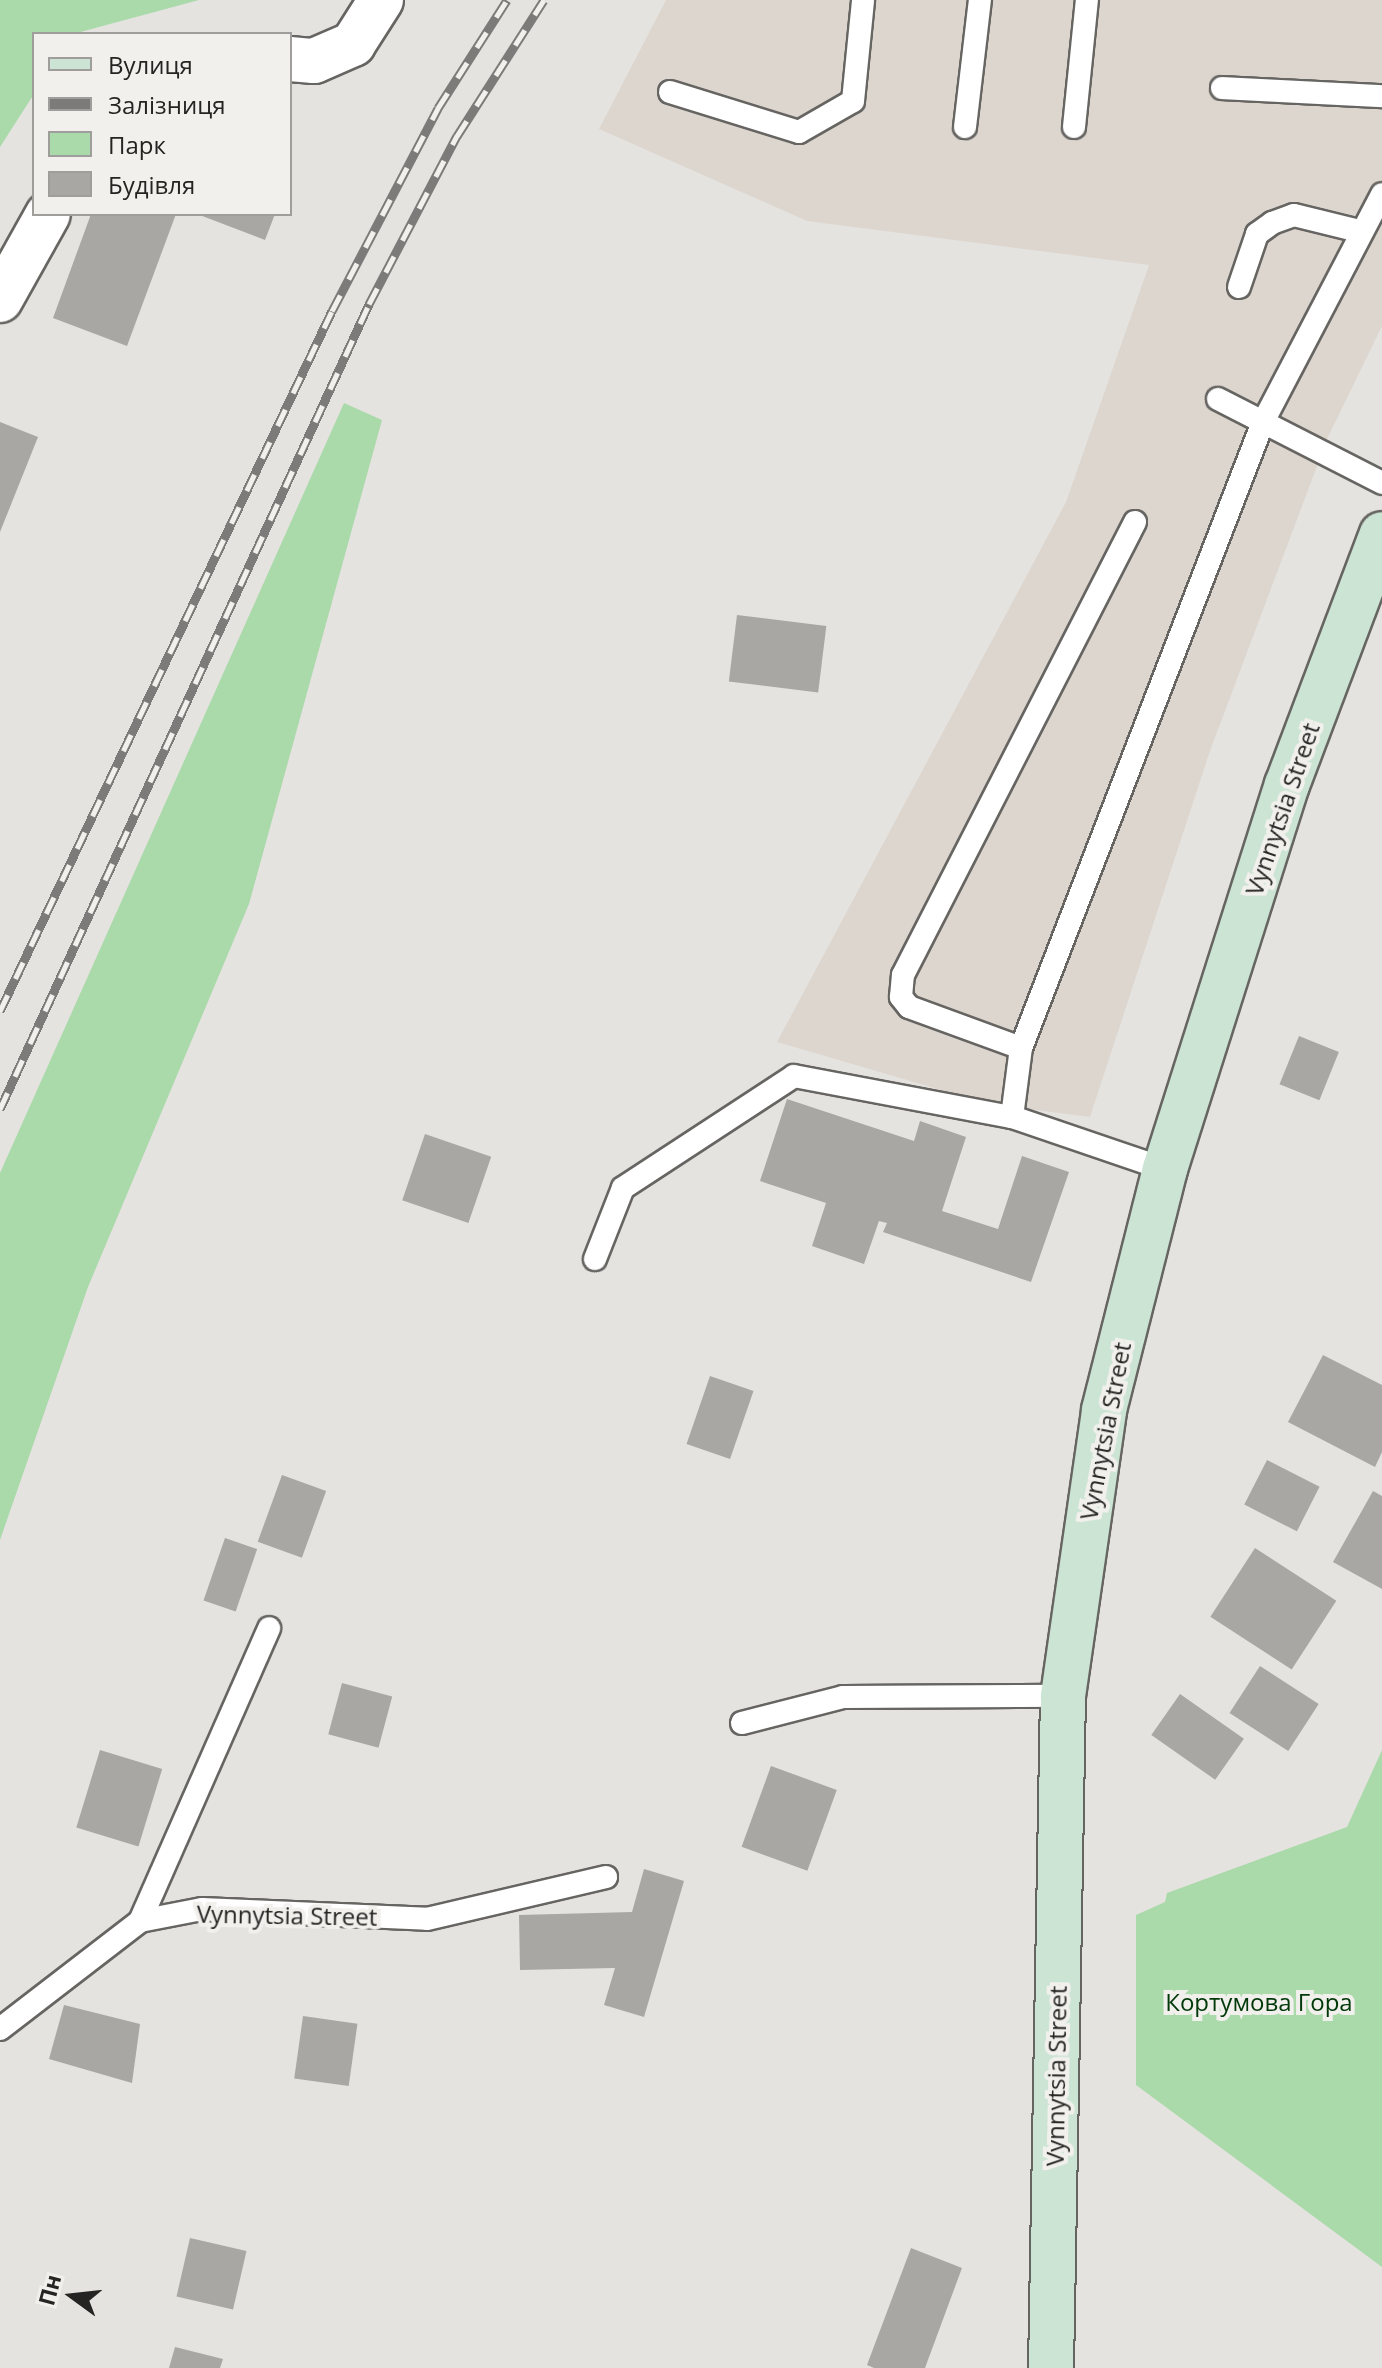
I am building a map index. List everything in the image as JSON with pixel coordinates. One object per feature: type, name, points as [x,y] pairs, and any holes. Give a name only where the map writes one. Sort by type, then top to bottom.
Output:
[{"type":"main road","name":"Vynnytsia Street","points":[[1051,2368],[1063,1696],[1104,1410],[1165,1169],[1287,785],[1382,534]]},
{"type":"street","points":[[292,59],[314,61],[353,44],[381,0]]},
{"type":"street","points":[[0,300],[47,216]]},
{"type":"lane","points":[[670,92],[799,132],[853,101],[863,0]]},
{"type":"lane","points":[[965,127],[980,0]]},
{"type":"lane","points":[[1074,127],[1087,0]]},
{"type":"lane","points":[[1222,88],[1382,96]]},
{"type":"lane","points":[[1012,1117],[1021,1048],[1263,422],[1359,231],[1382,194]]},
{"type":"lane","points":[[1239,287],[1257,234],[1272,223],[1294,215],[1359,231]]},
{"type":"lane","points":[[1218,399],[1382,483]]},
{"type":"lane","points":[[1021,1048],[909,1007],[901,997],[903,975],[1135,522]]},
{"type":"lane","points":[[595,1259],[623,1188],[794,1076],[1012,1117],[1165,1169]]},
{"type":"lane","points":[[140,1921],[269,1628]]},
{"type":"lane","points":[[742,1723],[843,1697],[1063,1696]]},
{"type":"lane","name":"Vynnytsia Street","points":[[0,2029],[140,1921],[202,1909],[427,1919],[606,1877]]},
{"type":"shaded area","points":[[666,0],[1382,0],[1382,326],[1328,437],[1210,751],[1090,1117],[989,1104],[777,1042],[1066,502],[1149,265],[807,221],[599,129]]},
{"type":"green space","points":[[0,0],[199,0],[80,32],[32,32],[32,97],[0,147]]},
{"type":"green space","points":[[344,403],[382,420],[249,904],[88,1287],[0,1540],[0,1173]]},
{"type":"green space","name":"Кортумова Гора","points":[[1382,1750],[1382,2267],[1136,2085],[1136,1915],[1165,1902],[1167,1893],[1347,1827]]},
{"type":"building","points":[[90,216],[175,216],[127,346],[53,318]]},
{"type":"building","points":[[202,216],[274,216],[265,240]]},
{"type":"building","points":[[0,422],[38,437],[0,532]]},
{"type":"building","points":[[737,615],[826,626],[818,692],[729,682]]},
{"type":"building","points":[[1299,1036],[1339,1052],[1319,1100],[1280,1084]]},
{"type":"building","points":[[787,1099],[914,1141],[920,1121],[966,1137],[942,1211],[998,1229],[1022,1156],[1069,1172],[1031,1282],[883,1232],[887,1223],[879,1221],[864,1264],[812,1246],[826,1203],[760,1181]]},
{"type":"building","points":[[425,1134],[491,1157],[468,1223],[402,1200]]},
{"type":"building","points":[[1323,1355],[1382,1385],[1382,1452],[1375,1467],[1288,1422]]},
{"type":"building","points":[[710,1376],[753,1391],[730,1459],[687,1444]]},
{"type":"building","points":[[1267,1460],[1320,1487],[1297,1531],[1244,1505]]},
{"type":"building","points":[[282,1475],[326,1491],[302,1558],[258,1542]]},
{"type":"building","points":[[1373,1491],[1382,1496],[1382,1589],[1333,1562]]},
{"type":"building","points":[[225,1538],[257,1549],[236,1611],[204,1600]]},
{"type":"building","points":[[1255,1548],[1336,1601],[1292,1670],[1210,1617]]},
{"type":"building","points":[[1260,1666],[1319,1704],[1288,1751],[1230,1713]]},
{"type":"building","points":[[342,1683],[392,1696],[379,1748],[328,1734]]},
{"type":"building","points":[[1180,1694],[1244,1739],[1215,1780],[1151,1735]]},
{"type":"building","points":[[100,1750],[162,1769],[138,1846],[76,1827]]},
{"type":"building","points":[[771,1766],[837,1790],[807,1871],[742,1847]]},
{"type":"building","points":[[644,1869],[684,1881],[644,2017],[604,2005],[615,1968],[520,1970],[519,1915],[632,1912]]},
{"type":"building","points":[[64,2005],[140,2024],[132,2083],[49,2059]]},
{"type":"building","points":[[303,2016],[357,2024],[349,2086],[294,2078]]},
{"type":"building","points":[[190,2238],[247,2251],[233,2310],[177,2296]]},
{"type":"building","points":[[911,2248],[962,2268],[925,2368],[874,2368],[867,2365]]},
{"type":"building","points":[[175,2347],[223,2359],[220,2368],[169,2368]]},
{"type":"railway","points":[[0,1011],[332,311],[438,108],[507,0]]},
{"type":"railway","points":[[0,1109],[369,304],[457,136],[544,0]]}]
